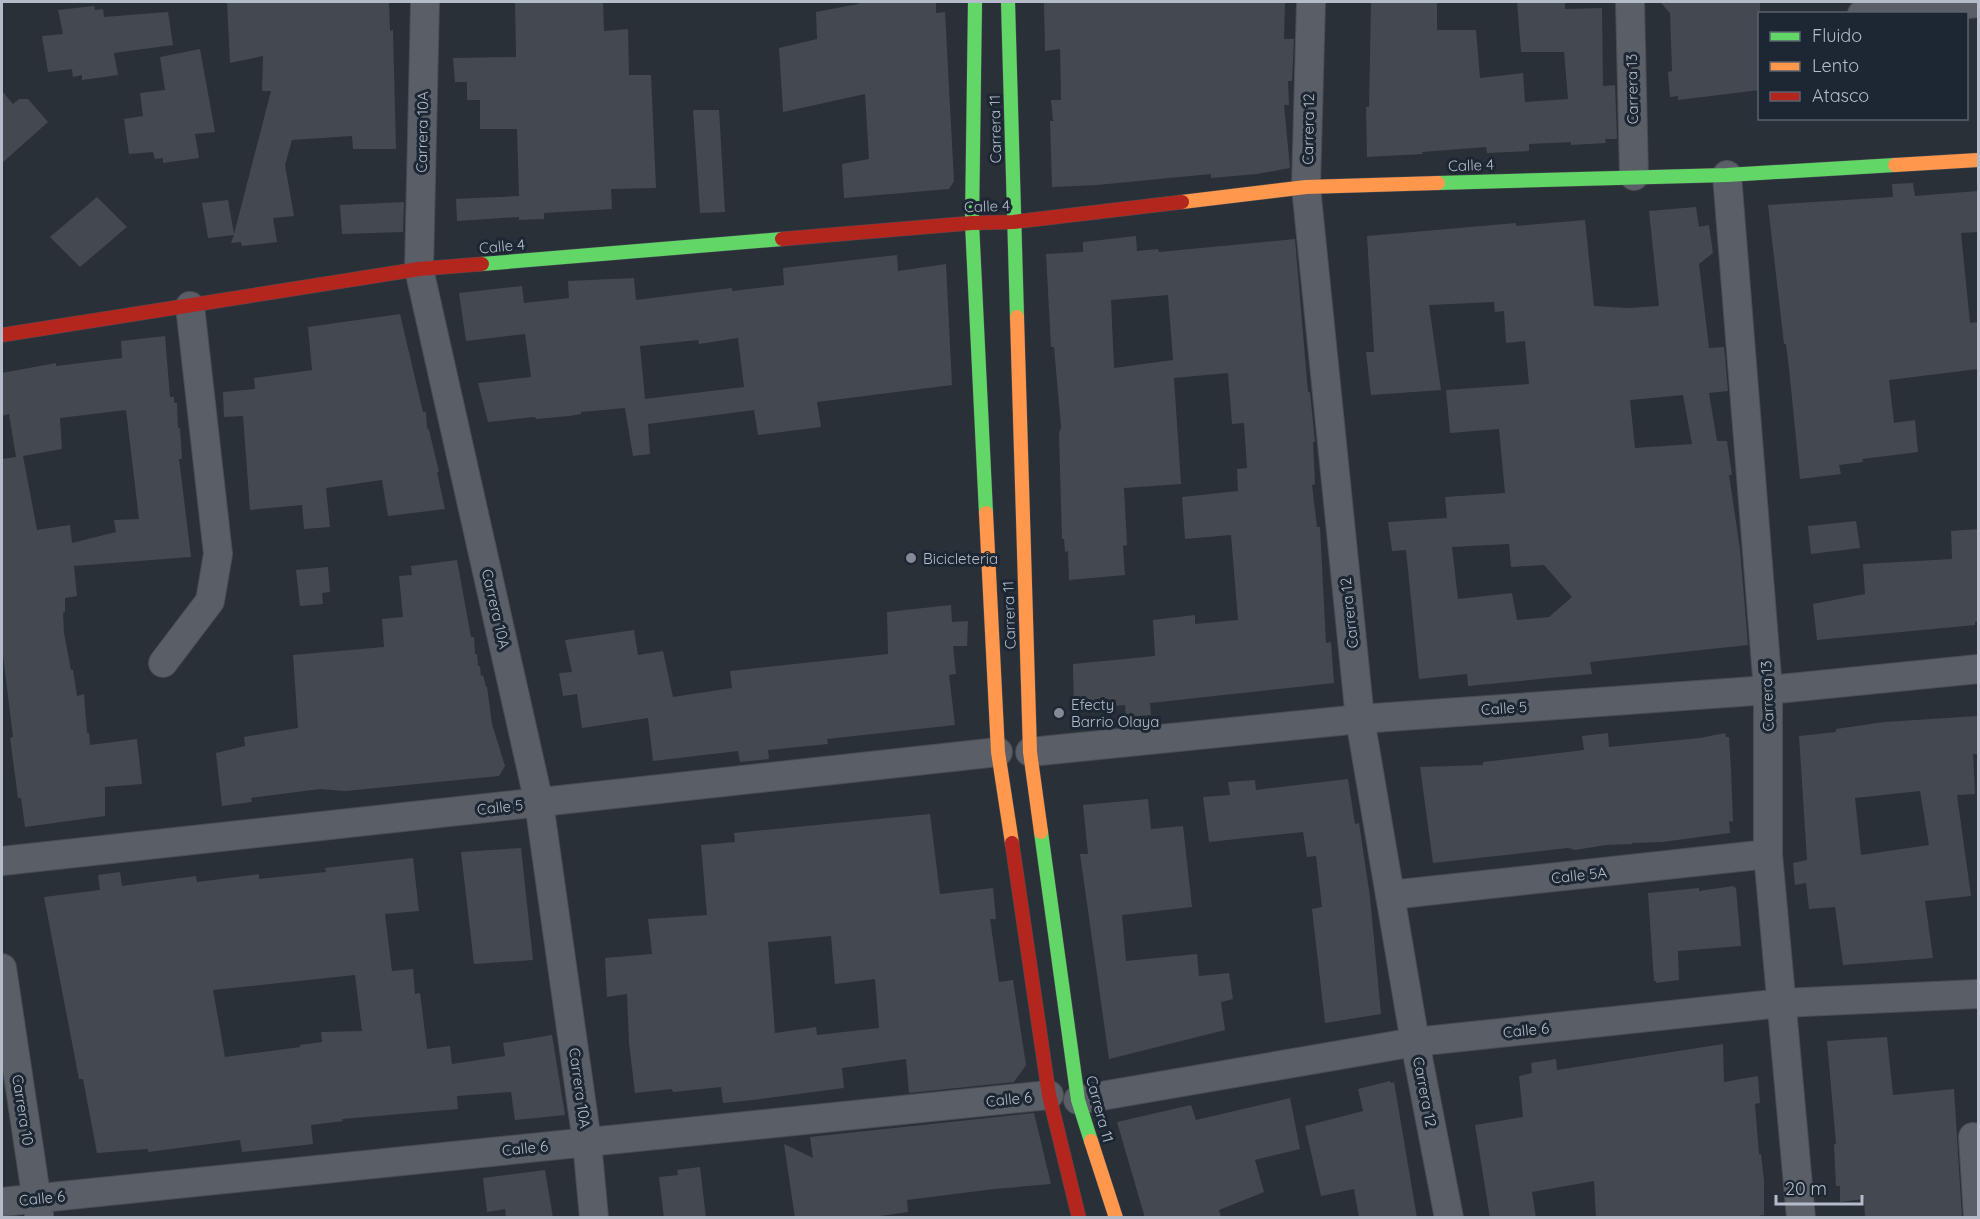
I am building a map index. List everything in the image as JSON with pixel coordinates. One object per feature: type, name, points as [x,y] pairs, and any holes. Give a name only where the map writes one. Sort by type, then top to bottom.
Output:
[{"type":"main road","name":"Carrera 11","points":[[975,2],[972,223],[998,752],[1049,1095],[1078,1218]]},
{"type":"main road","name":"Carrera 11","points":[[1008,2],[1030,752],[1078,1100],[1116,1218]]},
{"type":"main road","name":"Calle 4","points":[[2,335],[419,269],[972,223],[1013,222],[1306,187],[1727,175],[1978,160]]},
{"type":"street","name":"Carrera 10A","points":[[425,2],[419,269],[539,803],[587,1142],[594,1218]]},
{"type":"street","name":"Carrera 12","points":[[1311,2],[1306,187],[1360,719],[1415,1042],[1449,1218]]},
{"type":"street","name":"Carrera 13","points":[[1630,2],[1634,176]]},
{"type":"street","points":[[1883,12],[1978,3]]},
{"type":"street","name":"Carrera 13","points":[[1727,175],[1768,690],[1768,854],[1801,1218]]},
{"type":"street","points":[[162,663],[210,601],[218,554],[190,306]]},
{"type":"street","name":"Calle 5","points":[[1030,752],[1360,719],[1768,690],[1978,669]]},
{"type":"street","name":"Calle 5","points":[[2,861],[998,752]]},
{"type":"street","name":"Calle 5A","points":[[1390,895],[1768,854]]},
{"type":"street","name":"Carrera 10","points":[[2,968],[38,1208]]},
{"type":"street","name":"Calle 6","points":[[1078,1100],[1415,1042],[1782,1003],[1978,994]]},
{"type":"street","name":"Calle 6","points":[[2,1202],[38,1208],[587,1142],[1049,1095]]},
{"type":"street","points":[[1973,1137],[1978,1216]]},
{"type":"building","points":[[227,2],[389,2],[390,31],[393,30],[396,149],[353,149],[352,136],[292,140],[285,165],[294,216],[273,218],[277,242],[242,246],[241,242],[231,243],[234,235],[208,238],[202,203],[228,200],[234,234],[271,91],[262,91],[263,56],[230,63]]},
{"type":"building","points":[[515,2],[603,2],[604,31],[628,29],[629,75],[651,75],[656,188],[611,189],[612,209],[544,213],[544,219],[519,220],[519,217],[457,221],[456,199],[519,196],[517,129],[480,129],[480,100],[467,100],[467,82],[455,82],[453,58],[516,57]]},
{"type":"building","points":[[858,2],[936,2],[936,13],[945,12],[954,181],[949,189],[844,198],[842,164],[869,159],[865,94],[783,112],[779,48],[817,39],[816,12],[858,4]]},
{"type":"building","points":[[1044,2],[1285,2],[1284,39],[1294,39],[1292,81],[1288,81],[1289,105],[1284,105],[1290,168],[1257,174],[1211,178],[1211,174],[1052,187],[1051,100],[1061,100],[1060,49],[1045,51]]},
{"type":"building","points":[[1371,2],[1437,2],[1437,30],[1476,30],[1480,78],[1523,73],[1525,102],[1568,99],[1564,52],[1521,52],[1517,2],[1565,2],[1565,9],[1602,8],[1603,86],[1615,85],[1617,139],[1605,139],[1606,143],[1571,145],[1571,142],[1529,144],[1529,151],[1487,153],[1486,147],[1367,157],[1366,107],[1369,107]]},
{"type":"building","points":[[1660,2],[1760,2],[1758,90],[1678,100],[1678,96],[1670,97],[1668,72],[1672,71],[1670,13]]},
{"type":"building","points":[[94,6],[95,10],[103,9],[104,17],[168,12],[173,45],[114,53],[118,75],[82,80],[82,75],[73,77],[72,69],[48,72],[42,36],[63,34],[58,10]]},
{"type":"building","points":[[200,49],[215,132],[195,134],[199,158],[163,163],[163,158],[155,159],[153,152],[129,154],[124,119],[143,116],[140,93],[165,90],[160,57]]},
{"type":"building","points":[[2,91],[13,104],[19,99],[28,99],[48,122],[2,163]]},
{"type":"building","points":[[693,110],[719,110],[725,212],[700,213]]},
{"type":"building","points":[[1913,183],[1915,196],[1978,191],[1978,232],[1961,233],[1970,323],[1978,322],[1978,369],[1889,380],[1894,423],[1915,420],[1918,452],[1862,459],[1863,462],[1839,465],[1841,474],[1800,479],[1789,368],[1786,344],[1784,344],[1768,205],[1893,197],[1892,184]]},
{"type":"building","points":[[97,197],[127,227],[80,267],[50,237]]},
{"type":"building","points":[[404,202],[403,232],[342,234],[340,205]]},
{"type":"building","points":[[1696,207],[1699,227],[1709,225],[1713,253],[1699,264],[1709,348],[1724,347],[1728,391],[1709,393],[1717,441],[1727,441],[1732,475],[1729,475],[1740,549],[1748,645],[1590,662],[1592,674],[1468,686],[1467,674],[1419,679],[1406,550],[1392,551],[1388,522],[1447,518],[1445,497],[1505,493],[1499,429],[1450,433],[1446,390],[1529,384],[1525,341],[1506,343],[1504,311],[1495,312],[1494,302],[1429,305],[1441,390],[1371,395],[1366,352],[1374,352],[1367,236],[1516,223],[1516,226],[1585,220],[1594,306],[1628,308],[1659,306],[1649,211]],"holes":[[[1683,395],[1692,444],[1635,448],[1630,400]],[[1509,544],[1511,567],[1544,565],[1572,597],[1549,617],[1517,620],[1512,593],[1458,599],[1452,547]]]},
{"type":"building","points":[[1136,236],[1137,251],[1158,249],[1159,252],[1295,239],[1308,392],[1310,392],[1315,442],[1313,442],[1315,484],[1312,485],[1317,527],[1320,527],[1326,643],[1331,642],[1334,683],[1150,703],[1151,715],[1126,717],[1125,705],[1074,710],[1073,664],[1155,656],[1153,620],[1195,615],[1195,624],[1238,620],[1231,535],[1185,539],[1182,497],[1238,491],[1237,469],[1247,468],[1244,423],[1232,424],[1228,373],[1174,378],[1181,484],[1124,488],[1127,545],[1123,546],[1125,575],[1069,580],[1068,551],[1065,552],[1064,539],[1062,539],[1059,434],[1061,427],[1054,347],[1051,347],[1046,254],[1083,252],[1083,242]],"holes":[[[1168,295],[1173,360],[1114,368],[1111,300]]]},
{"type":"building","points":[[897,255],[898,271],[946,264],[952,385],[817,402],[821,427],[758,435],[754,410],[648,424],[650,454],[633,456],[625,408],[581,412],[581,414],[569,416],[488,422],[478,383],[531,377],[525,334],[466,341],[459,293],[522,286],[524,303],[569,298],[568,281],[634,278],[636,300],[732,288],[732,291],[784,285],[783,268]],"holes":[[[738,338],[744,387],[645,399],[640,346],[698,340],[699,344]]]},
{"type":"building","points":[[400,314],[423,412],[426,412],[427,428],[439,472],[437,472],[445,509],[388,516],[382,480],[326,488],[330,527],[304,529],[302,505],[250,510],[243,416],[224,417],[223,392],[255,389],[254,378],[312,370],[308,327]]},
{"type":"building","points":[[165,336],[170,397],[174,397],[174,403],[177,403],[178,428],[180,428],[182,459],[179,459],[191,557],[74,566],[77,596],[65,598],[64,633],[77,696],[84,694],[90,745],[137,739],[142,784],[105,787],[105,816],[25,827],[21,798],[18,798],[10,738],[13,737],[2,647],[2,459],[16,457],[9,414],[2,416],[2,373],[56,363],[56,366],[122,358],[121,341]],"holes":[[[126,410],[139,519],[114,520],[116,532],[72,543],[70,525],[37,530],[23,456],[62,449],[60,418]]]},
{"type":"building","points":[[1856,521],[1860,548],[1811,554],[1808,526]]},
{"type":"building","points":[[1978,529],[1978,622],[1975,622],[1975,625],[1817,640],[1813,604],[1865,594],[1863,564],[1952,559],[1951,531]]},
{"type":"building","points":[[457,560],[471,637],[474,637],[475,654],[477,654],[481,676],[483,675],[487,687],[492,724],[505,766],[499,776],[345,791],[320,789],[251,798],[252,802],[222,806],[216,753],[245,746],[244,737],[298,728],[293,655],[384,647],[382,619],[403,617],[399,576],[412,575],[411,566]]},
{"type":"building","points":[[328,567],[330,592],[322,593],[323,604],[300,606],[296,570]]},
{"type":"building","points":[[951,605],[952,622],[968,621],[967,646],[953,646],[956,674],[949,675],[955,725],[827,739],[828,744],[768,750],[769,759],[740,762],[738,751],[653,761],[648,718],[582,728],[577,694],[563,696],[559,673],[572,672],[565,640],[634,630],[638,655],[663,651],[673,697],[732,688],[730,671],[888,654],[887,612]]},
{"type":"building","points":[[1978,716],[1978,754],[1973,754],[1975,794],[1957,795],[1971,896],[1925,901],[1933,958],[1843,965],[1835,907],[1809,909],[1806,883],[1795,885],[1793,863],[1807,860],[1799,736],[1836,732],[1836,729],[1884,722]],"holes":[[[1920,791],[1929,845],[1861,855],[1855,798]]]},
{"type":"building","points":[[1608,733],[1609,747],[1700,738],[1725,733],[1726,737],[1729,737],[1731,770],[1733,822],[1729,821],[1730,833],[1662,842],[1606,845],[1575,850],[1568,848],[1433,863],[1420,767],[1483,765],[1483,762],[1584,750],[1582,736]]},
{"type":"building","points":[[1348,779],[1355,824],[1359,823],[1370,897],[1381,1014],[1325,1023],[1312,909],[1322,907],[1316,856],[1307,857],[1303,832],[1209,842],[1203,797],[1230,795],[1228,782],[1255,780],[1256,790]]},
{"type":"building","points":[[1148,799],[1151,829],[1183,826],[1192,907],[1122,915],[1126,961],[1197,954],[1199,976],[1229,973],[1233,999],[1221,1002],[1225,1030],[1109,1059],[1080,854],[1088,854],[1083,805]]},
{"type":"building","points":[[930,814],[940,894],[993,888],[996,919],[990,919],[999,982],[1013,980],[1026,1065],[1014,1082],[909,1093],[906,1059],[842,1068],[844,1088],[753,1100],[723,1103],[721,1087],[635,1093],[629,1043],[627,994],[607,997],[605,958],[652,954],[648,919],[707,915],[701,845],[735,842],[734,833]],"holes":[[[831,936],[835,984],[875,979],[879,1028],[817,1035],[816,1027],[775,1033],[768,942]]]},
{"type":"building","points":[[521,848],[533,960],[474,964],[461,852]]},
{"type":"building","points":[[413,858],[419,911],[385,914],[392,971],[413,969],[415,994],[420,993],[427,1049],[450,1046],[452,1064],[505,1056],[503,1043],[552,1035],[565,1115],[515,1120],[511,1092],[457,1096],[458,1109],[342,1119],[343,1121],[311,1125],[313,1144],[242,1152],[240,1140],[148,1152],[148,1149],[97,1153],[83,1079],[79,1079],[44,897],[100,890],[98,875],[120,872],[122,886],[196,876],[197,882],[259,874],[259,879],[326,872],[325,868]],"holes":[[[355,975],[362,1031],[321,1032],[322,1042],[225,1057],[213,990]]]},
{"type":"building","points":[[1736,887],[1741,946],[1678,951],[1679,980],[1656,983],[1654,981],[1648,893],[1699,888],[1699,891]]},
{"type":"building","points":[[1887,1037],[1893,1095],[1954,1089],[1962,1218],[1865,1218],[1864,1199],[1840,1202],[1840,1186],[1836,1186],[1834,1144],[1836,1144],[1827,1041]]},
{"type":"building","points":[[1723,1044],[1724,1082],[1758,1076],[1760,1103],[1755,1104],[1759,1154],[1761,1154],[1764,1180],[1764,1215],[1746,1218],[1596,1218],[1594,1181],[1532,1192],[1536,1218],[1490,1218],[1475,1125],[1523,1117],[1519,1076],[1532,1073],[1531,1063],[1556,1059],[1557,1070]]},
{"type":"building","points":[[1394,1082],[1417,1218],[1359,1218],[1354,1189],[1321,1196],[1305,1126],[1363,1111],[1358,1089]]},
{"type":"building","points":[[1290,1098],[1300,1149],[1255,1160],[1264,1192],[1219,1210],[1221,1218],[1145,1218],[1117,1122],[1191,1105],[1196,1120]]},
{"type":"building","points":[[1034,1113],[1051,1184],[907,1200],[908,1212],[866,1218],[795,1218],[784,1144],[813,1158],[810,1137]]},
{"type":"building","points":[[700,1167],[706,1218],[664,1218],[659,1177],[678,1175],[677,1170]]},
{"type":"building","points":[[545,1170],[553,1218],[506,1218],[505,1209],[487,1212],[483,1178]]},
{"type":"traffic: fast","points":[[975,2],[972,223],[986,513]]},
{"type":"traffic: fast","points":[[1008,2],[1017,317]]},
{"type":"traffic: fast","points":[[1438,183],[1727,175],[1895,165]]},
{"type":"traffic: fast","points":[[482,264],[782,239]]},
{"type":"traffic: fast","points":[[1041,832],[1078,1100],[1091,1141]]},
{"type":"traffic: slow","points":[[1895,165],[1978,160]]},
{"type":"traffic: slow","points":[[1182,202],[1306,187],[1438,183]]},
{"type":"traffic: slow","points":[[1017,317],[1030,752],[1041,832]]},
{"type":"traffic: slow","points":[[986,513],[998,752],[1012,843]]},
{"type":"traffic: slow","points":[[1091,1141],[1116,1218]]},
{"type":"traffic: jam","points":[[782,239],[972,223],[1013,222],[1182,202]]},
{"type":"traffic: jam","points":[[2,335],[419,269],[482,264]]},
{"type":"traffic: jam","points":[[1012,843],[1049,1095],[1079,1218]]},
{"type":"place","name":"Bicicleteria","points":[[911,558]]},
{"type":"place","name":"Efecty Barrio Olaya","points":[[1059,713]]}]
